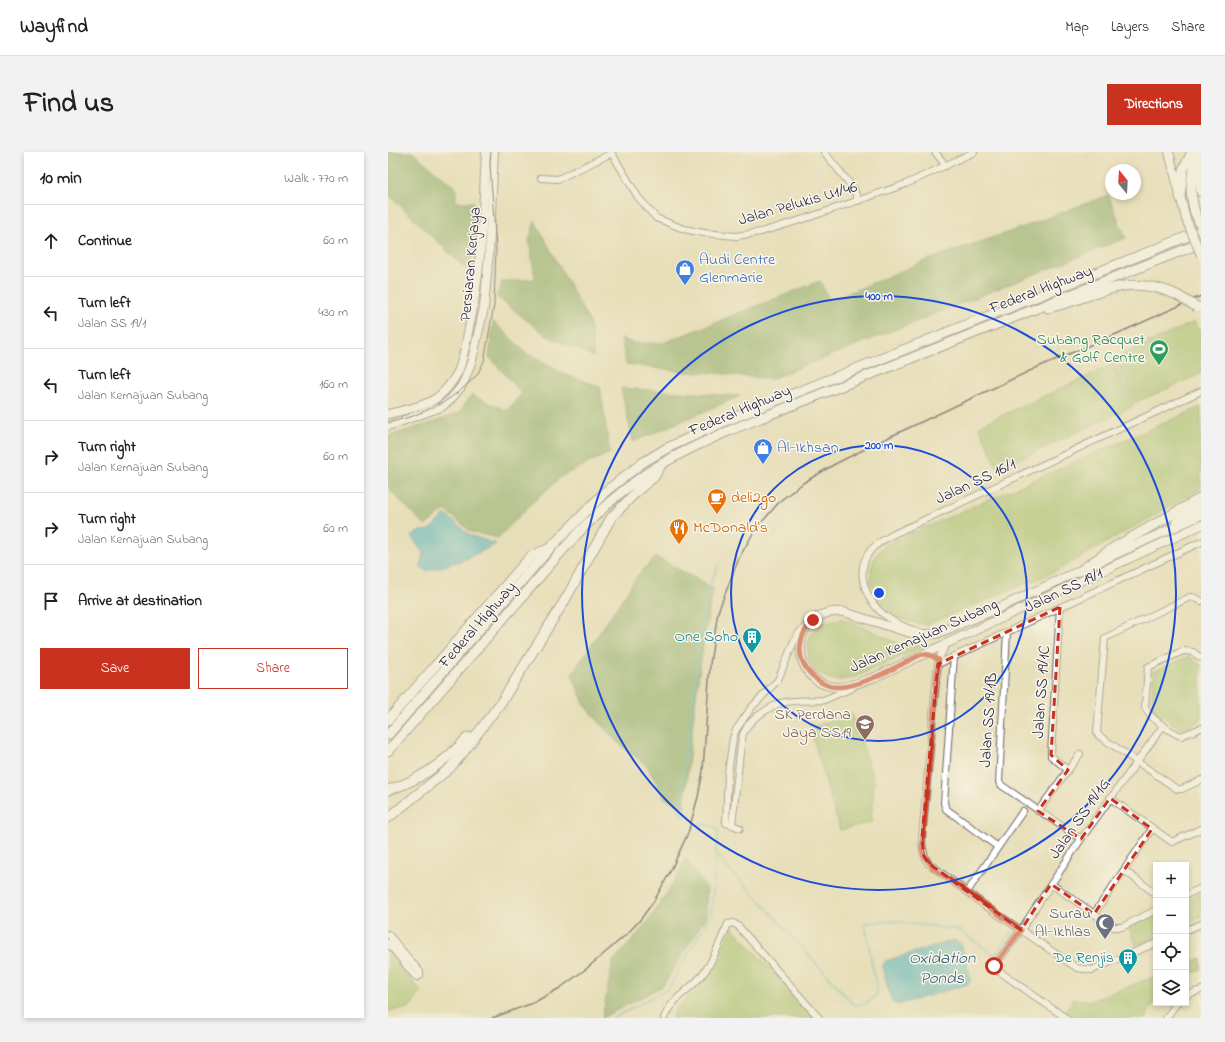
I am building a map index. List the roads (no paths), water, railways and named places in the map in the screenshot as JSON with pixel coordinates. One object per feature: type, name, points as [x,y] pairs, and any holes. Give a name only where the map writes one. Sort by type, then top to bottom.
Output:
[{"type":"highway","points":[[1180,197],[1183,170],[1192,152]]},
{"type":"highway","points":[[1195,213],[1190,194],[1191,183],[1193,169],[1201,152]]},
{"type":"highway","points":[[1200,188],[1199,168],[1201,163]]},
{"type":"highway","name":"Federal Highway","points":[[388,735],[550,548],[596,501],[642,463],[689,437],[766,404],[1201,231]]},
{"type":"highway","name":"Federal Highway","points":[[388,751],[569,543],[612,500],[661,464],[732,429],[1201,242]]},
{"type":"highway","points":[[1021,314],[1063,305],[1108,288],[1127,285],[1154,287],[1166,290],[1199,309]]},
{"type":"highway","points":[[388,818],[450,768],[462,754],[502,702],[566,600],[611,518],[637,491],[654,477],[661,464]]},
{"type":"highway","points":[[1080,571],[1113,548],[1201,498]]},
{"type":"highway","points":[[388,720],[531,556],[550,548]]},
{"type":"highway","points":[[388,790],[412,781],[439,763],[457,748],[502,702]]},
{"type":"main road","name":"Persiaran Kerjaya","points":[[388,426],[430,412],[441,407],[450,400],[461,387],[472,360],[484,308],[486,152]]},
{"type":"main road","name":"Persiaran Kerjaya","points":[[388,414],[425,404],[438,397],[451,384],[458,372],[462,360],[485,252],[494,152]]},
{"type":"main road","points":[[1169,152],[1186,219],[1201,255]]},
{"type":"main road","points":[[1195,213],[1201,228]]},
{"type":"main road","points":[[1127,550],[1201,507]]},
{"type":"main road","name":"Jalan Kemajuan Subang","points":[[1201,515],[1127,550],[953,628],[936,634],[910,633],[897,630],[853,614],[837,611],[822,615],[810,624],[802,635],[800,654],[804,664],[816,679],[825,684],[838,687],[850,685],[875,677],[1201,526]]},
{"type":"street","points":[[824,152],[854,189],[858,201]]},
{"type":"street","points":[[934,152],[946,166]]},
{"type":"street","name":"Jalan Pelukis U1/46","points":[[612,153],[638,197],[656,218],[684,229],[704,233],[736,236],[761,232],[858,201],[906,184],[974,152]]},
{"type":"street","points":[[541,178],[558,179],[612,153]]},
{"type":"street","name":"Jalan SS 16/1","points":[[924,634],[890,619],[874,604],[869,596],[862,578],[862,570],[870,551],[880,542],[896,533],[1201,391]]},
{"type":"street","name":"Jalan SS 19/1","points":[[938,662],[1007,632],[1200,543]]},
{"type":"street","points":[[1201,601],[1193,597],[1190,598],[1105,638],[1097,732],[1098,735],[1177,789],[1182,789],[1201,780]]},
{"type":"street","name":"Jalan SS 19/1C","points":[[1060,607],[1051,754],[1068,770]]},
{"type":"street","points":[[740,828],[727,824],[725,821],[728,773],[733,738],[736,730],[751,708],[778,680],[796,638],[802,630],[810,624]]},
{"type":"street","name":"Jalan SS 19/1B","points":[[1007,632],[998,778],[1001,785],[1081,839]]},
{"type":"street","points":[[948,642],[938,662],[922,848],[928,863],[1021,930],[1078,968],[1092,970],[1153,944]]},
{"type":"street","points":[[1201,658],[1193,652],[1183,651],[1148,667],[1145,707],[1146,711],[1163,726],[1181,736],[1201,728]]},
{"type":"street","points":[[922,654],[930,655],[938,662]]},
{"type":"street","points":[[954,656],[944,807],[998,847]]},
{"type":"street","points":[[732,825],[743,734],[756,717],[780,703],[824,700],[875,677]]},
{"type":"street","name":"Jalan SS 19/1G","points":[[1066,1018],[994,968],[994,966],[1021,930],[1081,839],[1163,726]]},
{"type":"street","points":[[388,822],[452,770],[460,761],[462,754]]},
{"type":"street","points":[[1038,810],[1080,754]]},
{"type":"street","points":[[728,773],[737,774]]},
{"type":"street","points":[[1110,798],[1172,842],[1201,829]]},
{"type":"street","points":[[967,892],[1023,812]]},
{"type":"street","points":[[1094,914],[1152,829]]},
{"type":"street","points":[[1124,871],[1153,892]]},
{"type":"street","points":[[1051,884],[1117,928],[1153,912]]},
{"type":"street","points":[[1189,894],[1201,888]]},
{"type":"street","points":[[664,1018],[666,1012],[679,996],[703,975],[728,924],[733,923],[738,926],[819,1018]]},
{"type":"street","points":[[1189,929],[1201,924]]},
{"type":"street","points":[[388,934],[420,972],[421,974],[419,977],[415,976],[388,943]]},
{"type":"street","points":[[1189,995],[1201,990]]},
{"type":"street","points":[[1166,1018],[1175,1006]]},
{"type":"water","points":[[445,514],[470,535],[496,544],[464,560],[427,571],[420,566],[423,553],[411,536],[420,531],[429,530]]},
{"type":"water","name":"Oxidation Ponds","points":[[954,940],[961,944],[971,979],[969,984],[897,1005],[892,1002],[882,968],[885,961]]},
{"type":"waterway","points":[[685,817],[680,813],[679,805],[686,745],[691,722],[701,622],[707,592],[718,566]]},
{"type":"waterway","points":[[613,1018],[668,989],[711,914],[718,832],[717,828],[714,826],[700,824]]},
{"type":"waterway","points":[[716,855],[720,856],[726,867],[753,893],[853,1004],[856,1005],[860,1005],[872,999],[877,994],[865,923],[895,921],[958,930],[993,954],[996,954],[1013,931]]},
{"type":"tram line","points":[[388,423],[413,416],[441,404],[460,391],[477,375],[484,361],[494,305],[496,248],[490,165],[491,152]]},
{"type":"railway","points":[[492,1018],[533,1003],[560,988],[586,969],[627,934],[654,901],[671,870],[688,833],[698,797],[703,771],[710,664],[718,612],[739,558],[755,530],[781,500],[803,483],[835,464],[885,439],[1038,367],[1201,296]]},
{"type":"place","name":"Audi Centre Glenmarie","points":[[685,286]]},
{"type":"place","name":"Subang Racquet & Golf Centre","points":[[1159,366]]},
{"type":"place","name":"Al-Ikhsan","points":[[763,465]]},
{"type":"place","name":"deli2go","points":[[717,515]]},
{"type":"place","name":"McDonald's","points":[[679,545]]},
{"type":"place","name":"One Soho","points":[[752,654]]},
{"type":"place","name":"SK Perdana Jaya SS19","points":[[865,741]]},
{"type":"place","name":"Surau Al-Ikhlas","points":[[1105,940]]},
{"type":"place","name":"De Renjis","points":[[1128,975]]}]
